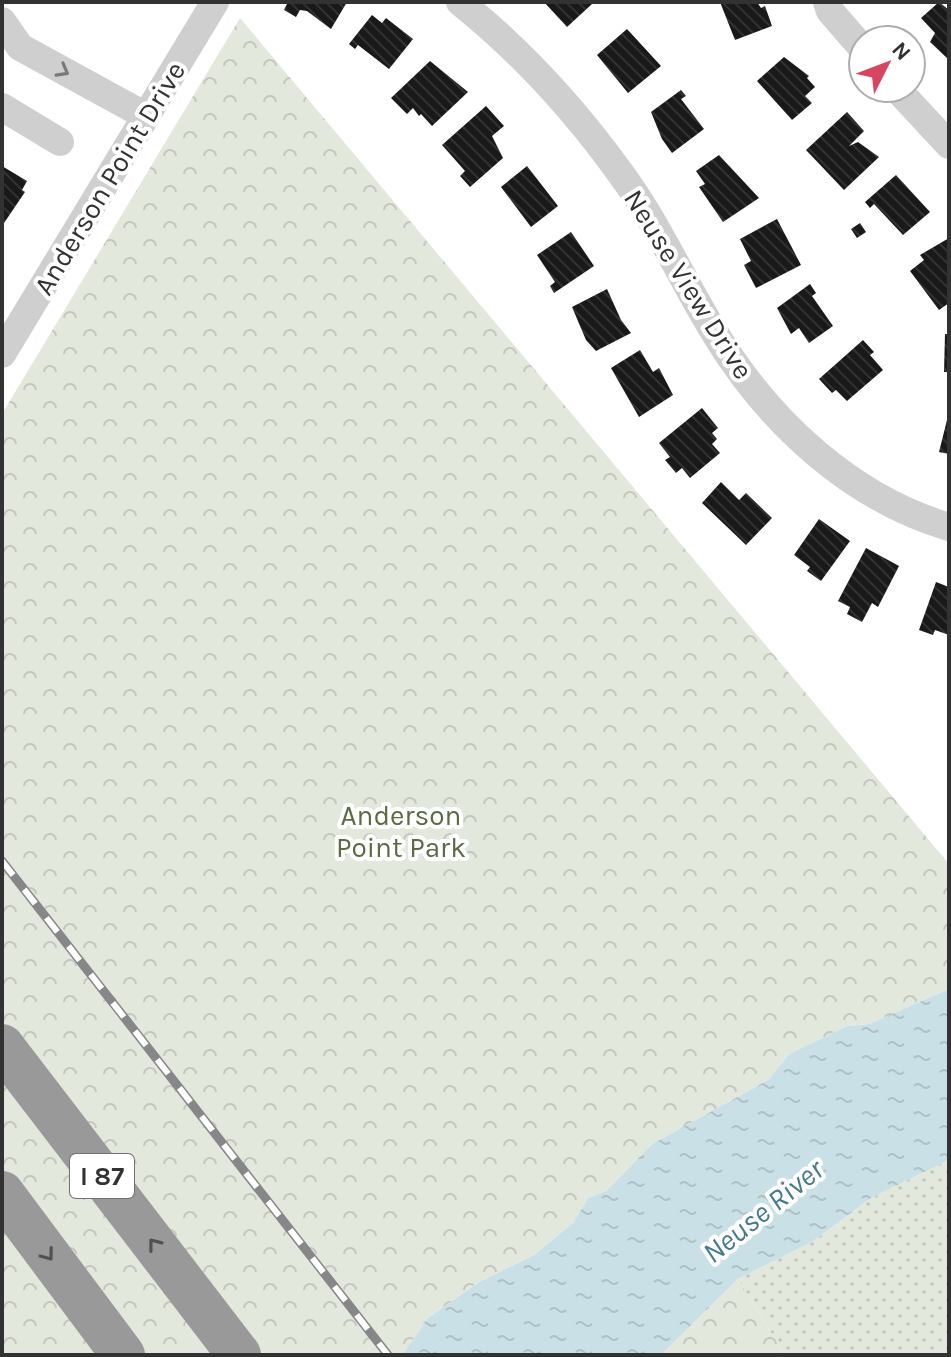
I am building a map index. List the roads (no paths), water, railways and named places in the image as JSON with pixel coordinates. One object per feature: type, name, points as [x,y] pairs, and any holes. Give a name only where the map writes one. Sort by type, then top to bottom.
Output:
[{"type":"highway","name":"I 87","points":[[2,1046],[239,1355]]},
{"type":"highway","points":[[2,1193],[123,1355]]},
{"type":"street","name":"Anderson Point Drive","points":[[2,354],[215,2]]},
{"type":"street","name":"Neuse View Drive","points":[[460,2],[547,83],[621,174],[656,227],[717,337],[746,379],[788,428],[856,483],[915,517],[949,527]]},
{"type":"street","points":[[827,2],[830,11],[847,31]]},
{"type":"street","points":[[2,21],[11,52],[146,116]]},
{"type":"street","points":[[911,104],[949,145]]},
{"type":"street","points":[[2,107],[60,142]]},
{"type":"water","name":"Neuse River","points":[[949,989],[949,1160],[871,1198],[812,1242],[738,1279],[661,1355],[402,1355],[428,1318],[479,1282],[534,1255],[573,1223],[588,1198],[606,1191],[652,1144],[768,1080],[789,1054],[847,1026],[869,1024]]},
{"type":"railway","points":[[2,861],[388,1355]]},
{"type":"park label","name":"Anderson Point Park","points":[[401,831]]}]
